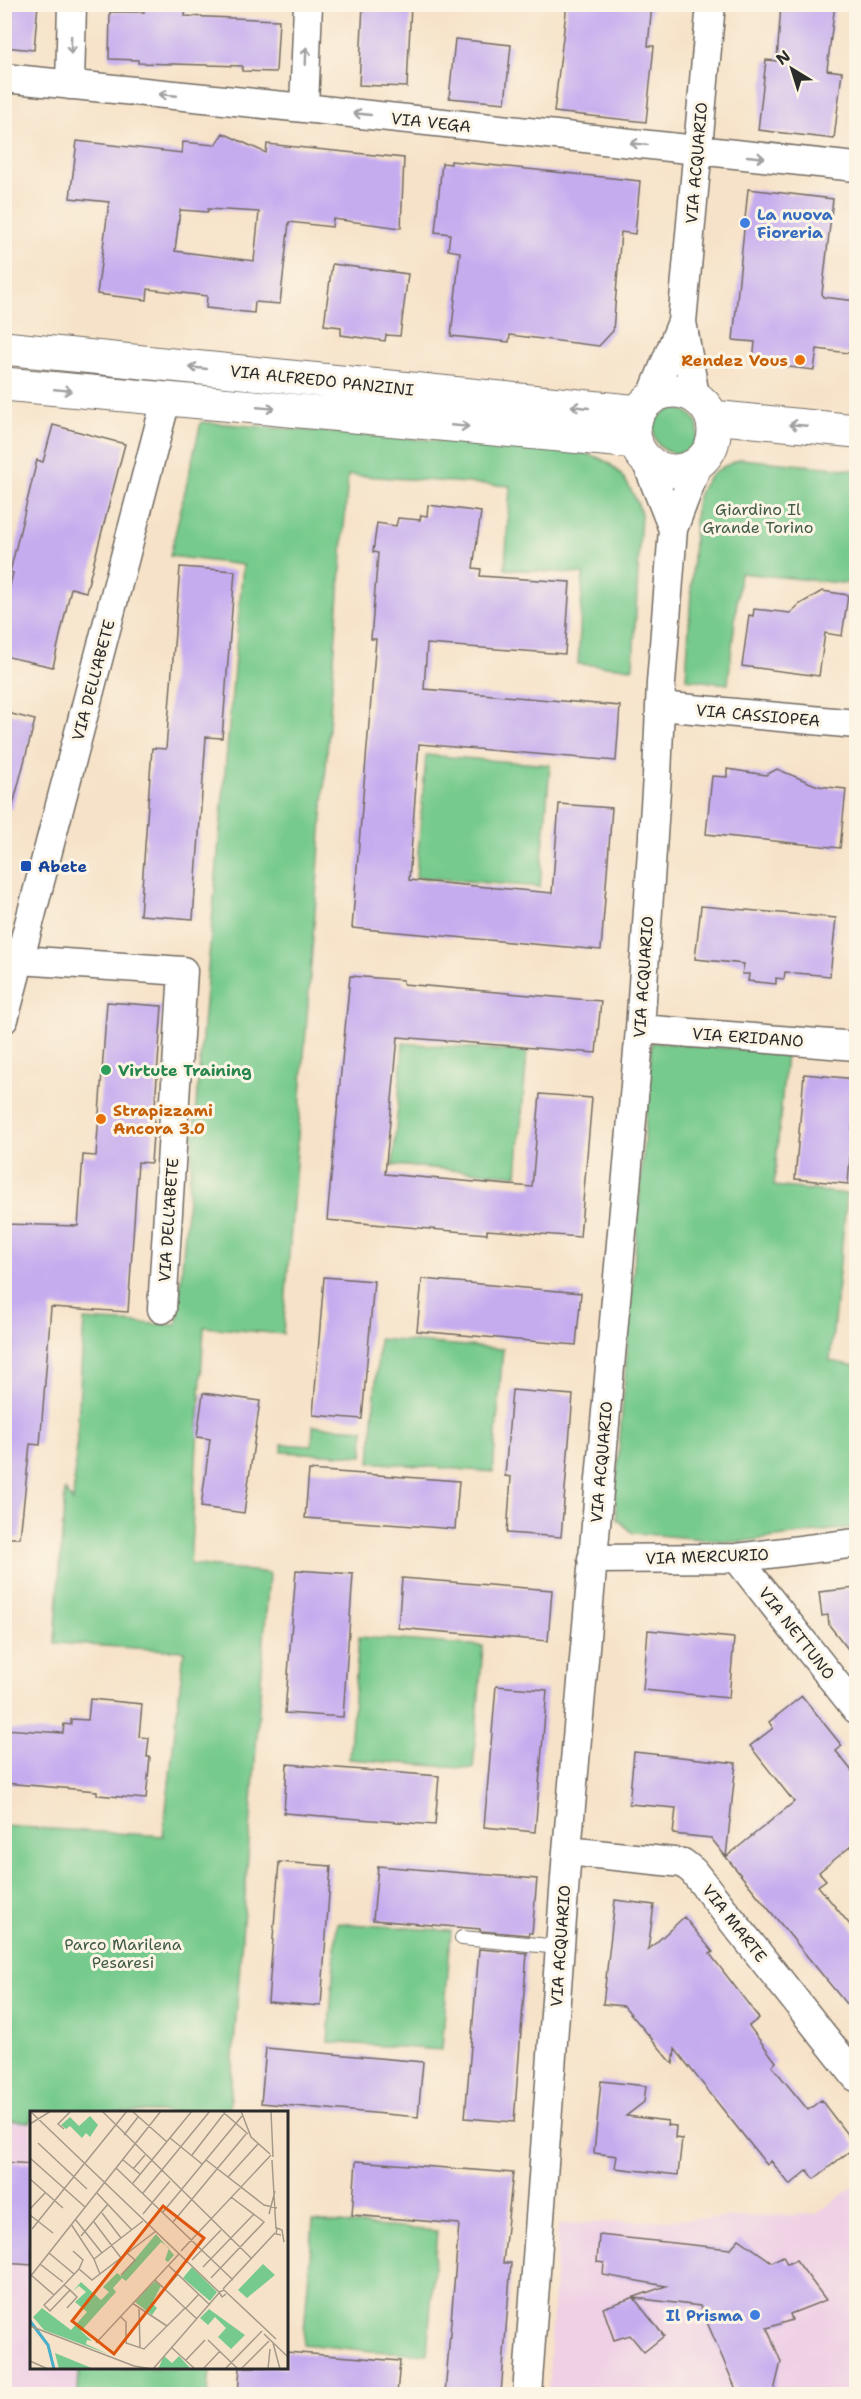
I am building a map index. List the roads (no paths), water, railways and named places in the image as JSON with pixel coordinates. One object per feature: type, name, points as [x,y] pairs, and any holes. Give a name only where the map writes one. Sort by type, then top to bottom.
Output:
[{"type":"main road","name":"VIA ALFREDO PANZINI","points":[[4,348],[643,428]]},
{"type":"main road","name":"VIA ALFREDO PANZINI","points":[[4,384],[166,400],[643,428]]},
{"type":"main road","name":"VIA ALFREDO PANZINI","points":[[643,428],[664,392],[679,391],[704,430],[774,445],[856,453]]},
{"type":"main road","name":"VIA ALFREDO PANZINI","points":[[643,428],[657,467],[669,470],[683,470],[704,430]]},
{"type":"main road","name":"VIA ALFREDO PANZINI","points":[[704,430],[856,431]]},
{"type":"street","points":[[70,86],[72,4]]},
{"type":"street","points":[[304,108],[308,4]]},
{"type":"street","name":"VIA ACQUARIO","points":[[673,529],[643,428],[682,322],[711,4]]},
{"type":"street","name":"VIA VEGA","points":[[4,78],[856,167]]},
{"type":"street","name":"VIA ACQUARIO","points":[[527,2394],[567,1851],[640,1029],[673,529],[704,430],[682,322]]},
{"type":"street","name":"VIA DELL'ABETE","points":[[4,1019],[166,400]]},
{"type":"street","name":"VIA CASSIOPEA","points":[[660,706],[856,724]]},
{"type":"street","name":"VIA DELL'ABETE","points":[[20,960],[183,971],[162,1309]]},
{"type":"street","name":"VIA ERIDANO","points":[[640,1029],[856,1046]]},
{"type":"street","name":"VIA MERCURIO","points":[[592,1559],[737,1558],[856,1543]]},
{"type":"street","name":"VIA NETTUNO","points":[[737,1558],[856,1709]]},
{"type":"street","name":"VIA MARTE","points":[[567,1851],[683,1863],[693,1871],[856,2077]]},
{"type":"lane","points":[[462,1938],[560,1947]]},
{"type":"place","name":"La nuova Fioreria","points":[[745,223]]},
{"type":"place","name":"Rendez Vous","points":[[800,360]]},
{"type":"place","name":"Abete","points":[[26,866]]},
{"type":"place","name":"Virtute Training","points":[[106,1070]]},
{"type":"place","name":"Strapizzami Ancora 3.0","points":[[101,1119]]},
{"type":"place","name":"Il Prisma","points":[[755,2315]]},
{"type":"park label","name":"Giardino Il Grande Torino","points":[[758,518]]},
{"type":"park label","name":"Parco Marilena Pesaresi","points":[[123,1953]]}]
